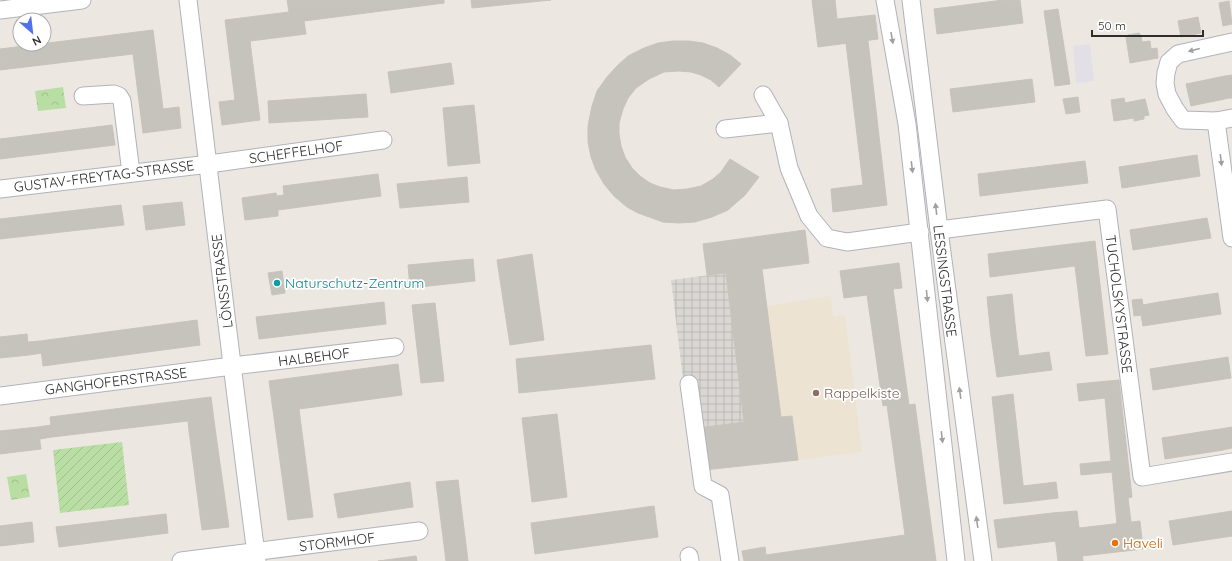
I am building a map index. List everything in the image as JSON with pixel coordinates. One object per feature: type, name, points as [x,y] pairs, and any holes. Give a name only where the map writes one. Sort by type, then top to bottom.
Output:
[{"type":"street","points":[[3,7],[82,0]]},
{"type":"street","name":"LÖNSSTRASSE","points":[[188,0],[209,164],[219,267],[256,556]]},
{"type":"street","name":"LESSINGSTRASSE","points":[[884,0],[907,124],[956,561]]},
{"type":"street","name":"LESSINGSTRASSE","points":[[911,0],[939,230],[983,561]]},
{"type":"street","points":[[1232,42],[1178,54],[1169,62],[1165,83],[1167,94],[1183,120],[1224,120],[1232,238]]},
{"type":"street","points":[[83,96],[114,94],[119,96],[122,101],[131,173]]},
{"type":"street","name":"LESSINGSTRASSE","points":[[763,95],[779,123],[788,168],[809,216],[827,238],[846,242],[920,232]]},
{"type":"street","points":[[725,129],[779,123]]},
{"type":"street","name":"SCHEFFELHOF","points":[[209,164],[383,140]]},
{"type":"street","name":"GUSTAV-FREYTAG-STRASSE","points":[[0,189],[209,164]]},
{"type":"street","name":"TUCHOLSKYSTRASSE","points":[[939,230],[1107,209],[1142,477],[1232,462]]},
{"type":"street","name":"HALBEHOF","points":[[232,366],[395,347]]},
{"type":"street","name":"GANGHOFERSTRASSE","points":[[0,396],[232,366]]},
{"type":"street","points":[[689,384],[703,486],[720,495],[730,561]]},
{"type":"street","name":"STORMHOF","points":[[181,561],[256,556],[419,531]]},
{"type":"shaded area","points":[[1090,44],[1094,81],[1076,83],[1073,46]]},
{"type":"shaded area","points":[[726,273],[744,422],[689,429],[671,280]]},
{"type":"shaded area","name":"Rappelkiste","points":[[831,296],[833,317],[845,315],[862,452],[798,460],[792,416],[781,417],[767,306]]},
{"type":"green space","points":[[63,87],[66,108],[38,111],[35,91]]},
{"type":"green space","points":[[122,442],[129,505],[60,513],[53,450]]},
{"type":"green space","points":[[26,474],[30,497],[11,500],[7,477]]},
{"type":"building","points":[[287,0],[444,0],[444,3],[304,21],[306,34],[250,41],[260,120],[222,125],[219,102],[235,100],[225,20],[289,12]]},
{"type":"building","points":[[471,0],[551,0],[472,8]]},
{"type":"building","points":[[812,0],[835,0],[837,19],[875,15],[878,39],[818,47]]},
{"type":"building","points":[[1003,0],[1020,0],[1023,23],[937,34],[934,9]]},
{"type":"building","points":[[1229,1],[1232,24],[1223,26],[1219,3]]},
{"type":"building","points":[[1058,9],[1070,84],[1055,86],[1044,11]]},
{"type":"building","points":[[1198,17],[1201,33],[1181,37],[1178,21]]},
{"type":"building","points":[[153,30],[163,109],[179,107],[181,128],[143,133],[133,54],[0,70],[0,49],[12,48],[12,52],[52,52],[52,43]]},
{"type":"building","points":[[1139,33],[1141,35],[1142,42],[1150,41],[1151,49],[1157,48],[1158,58],[1130,63],[1126,37],[1128,35]]},
{"type":"building","points":[[673,41],[703,43],[730,55],[741,64],[719,87],[711,80],[701,75],[679,71],[664,72],[649,79],[636,88],[628,98],[619,123],[621,146],[625,157],[632,168],[650,183],[674,190],[701,186],[721,172],[730,159],[759,177],[745,195],[728,210],[695,222],[663,222],[638,213],[627,207],[614,196],[604,184],[591,157],[588,142],[588,126],[592,106],[597,91],[607,77],[628,56],[658,43]]},
{"type":"building","points":[[868,41],[887,205],[833,212],[831,189],[863,185],[846,43]]},
{"type":"building","points":[[451,63],[454,84],[391,93],[388,72]]},
{"type":"building","points":[[1232,75],[1232,98],[1229,98],[1225,76]]},
{"type":"building","points":[[1225,76],[1229,98],[1220,100],[1215,78]]},
{"type":"building","points":[[1215,78],[1220,100],[1210,102],[1206,80]]},
{"type":"building","points":[[1032,79],[1035,102],[953,112],[950,89]]},
{"type":"building","points":[[1206,80],[1210,102],[1200,104],[1196,82]]},
{"type":"building","points":[[1196,82],[1200,104],[1191,106],[1186,84]]},
{"type":"building","points":[[366,94],[368,117],[269,123],[268,101]]},
{"type":"building","points":[[1078,97],[1080,112],[1066,114],[1063,99]]},
{"type":"building","points":[[1124,98],[1125,103],[1145,99],[1149,115],[1144,116],[1144,119],[1134,121],[1134,118],[1114,121],[1111,100]]},
{"type":"building","points":[[474,105],[480,163],[448,166],[443,108]]},
{"type":"building","points":[[112,125],[115,145],[0,159],[0,139]]},
{"type":"building","points":[[1197,155],[1200,176],[1181,179],[1177,158]]},
{"type":"building","points":[[1177,158],[1181,179],[1161,182],[1158,161]]},
{"type":"building","points":[[1085,161],[1088,183],[980,196],[978,174]]},
{"type":"building","points":[[1158,161],[1161,182],[1142,185],[1139,164]]},
{"type":"building","points":[[1139,164],[1142,185],[1122,188],[1119,167]]},
{"type":"building","points":[[378,174],[381,196],[278,210],[278,216],[245,220],[242,198],[276,193],[277,196],[284,195],[283,186]]},
{"type":"building","points":[[467,177],[469,202],[400,208],[397,184]]},
{"type":"building","points":[[182,202],[185,225],[146,230],[143,206]]},
{"type":"building","points":[[121,205],[124,225],[0,239],[0,219]]},
{"type":"building","points":[[1207,218],[1211,238],[1191,241],[1188,221]]},
{"type":"building","points":[[1188,221],[1191,241],[1172,244],[1169,224]]},
{"type":"building","points":[[1169,224],[1172,244],[1152,247],[1149,227]]},
{"type":"building","points":[[1149,227],[1152,247],[1133,250],[1130,230]]},
{"type":"building","points":[[805,230],[809,263],[762,269],[781,417],[792,416],[798,460],[704,470],[698,428],[744,422],[726,273],[707,275],[703,244]]},
{"type":"building","points":[[1095,241],[1108,354],[1086,356],[1075,266],[990,277],[988,254]]},
{"type":"building","points":[[532,254],[544,340],[510,345],[497,260]]},
{"type":"building","points":[[473,259],[475,281],[410,288],[408,265]]},
{"type":"building","points":[[899,263],[902,288],[893,289],[909,405],[915,404],[936,561],[744,561],[742,551],[765,547],[766,555],[905,535],[887,405],[883,406],[867,295],[844,298],[840,271]]},
{"type":"building","name":"Naturschutz-Zentrum","points":[[282,271],[285,293],[272,295],[268,273]]},
{"type":"building","points":[[1218,293],[1221,314],[1201,317],[1198,296]]},
{"type":"building","points":[[1012,294],[1016,333],[991,336],[987,297]]},
{"type":"building","points":[[1198,296],[1201,317],[1182,320],[1179,299]]},
{"type":"building","points":[[1142,299],[1143,305],[1159,302],[1162,323],[1143,326],[1141,315],[1134,316],[1132,300]]},
{"type":"building","points":[[1179,299],[1182,320],[1162,323],[1159,302]]},
{"type":"building","points":[[384,302],[386,324],[259,339],[256,317]]},
{"type":"building","points":[[435,303],[444,381],[421,383],[412,305]]},
{"type":"building","points":[[197,320],[200,345],[43,366],[40,341]]},
{"type":"building","points":[[1016,333],[1019,356],[1049,352],[1052,370],[997,377],[991,336]]},
{"type":"building","points":[[27,334],[29,355],[0,358],[0,337]]},
{"type":"building","points":[[40,341],[42,353],[29,355],[28,342]]},
{"type":"building","points":[[651,345],[655,379],[519,393],[516,359]]},
{"type":"building","points":[[1228,357],[1231,378],[1212,381],[1209,360]]},
{"type":"building","points":[[1209,360],[1212,381],[1192,384],[1189,363]]},
{"type":"building","points":[[1189,363],[1192,384],[1173,387],[1169,366]]},
{"type":"building","points":[[398,364],[402,395],[299,409],[313,517],[288,520],[269,381]]},
{"type":"building","points":[[1169,366],[1173,387],[1153,390],[1150,369]]},
{"type":"building","points":[[1119,380],[1132,497],[1128,498],[1131,522],[1117,524],[1112,472],[1081,475],[1080,464],[1111,461],[1105,398],[1079,401],[1077,384]]},
{"type":"building","points":[[1013,394],[1025,502],[1004,504],[992,397]]},
{"type":"building","points":[[211,397],[215,428],[189,431],[188,421],[52,437],[50,417]]},
{"type":"building","points":[[557,414],[567,497],[532,502],[522,418]]},
{"type":"building","points":[[51,425],[52,437],[40,439],[38,427]]},
{"type":"building","points":[[38,427],[41,449],[0,454],[0,431]]},
{"type":"building","points":[[1232,427],[1232,448],[1223,450],[1220,429]]},
{"type":"building","points":[[215,428],[229,527],[202,530],[189,431]]},
{"type":"building","points":[[1220,429],[1223,450],[1204,453],[1200,432]]},
{"type":"building","points":[[1200,432],[1204,453],[1184,456],[1181,435]]},
{"type":"building","points":[[1181,435],[1184,456],[1165,459],[1162,438]]},
{"type":"building","points":[[458,480],[468,561],[446,561],[436,482]]},
{"type":"building","points":[[410,482],[413,507],[338,518],[334,494]]},
{"type":"building","points":[[1056,482],[1058,498],[1025,502],[1023,486]]},
{"type":"building","points":[[654,506],[658,537],[535,554],[531,523]]},
{"type":"building","points":[[1077,511],[1083,561],[1058,561],[1052,513]]},
{"type":"building","points":[[1232,511],[1232,536],[1173,545],[1169,521]]},
{"type":"building","points":[[1052,513],[1056,541],[998,548],[994,520]]},
{"type":"building","points":[[166,514],[168,533],[59,547],[56,527]]},
{"type":"building","points":[[1140,521],[1143,549],[1082,556],[1079,528]]},
{"type":"building","points":[[32,522],[34,542],[0,546],[0,526]]},
{"type":"building","points":[[416,556],[417,561],[378,561]]},
{"type":"place","name":"Naturschutz-Zentrum","points":[[277,283]]},
{"type":"place","name":"Rappelkiste","points":[[816,393]]},
{"type":"place","name":"Haveli","points":[[1115,543]]}]
